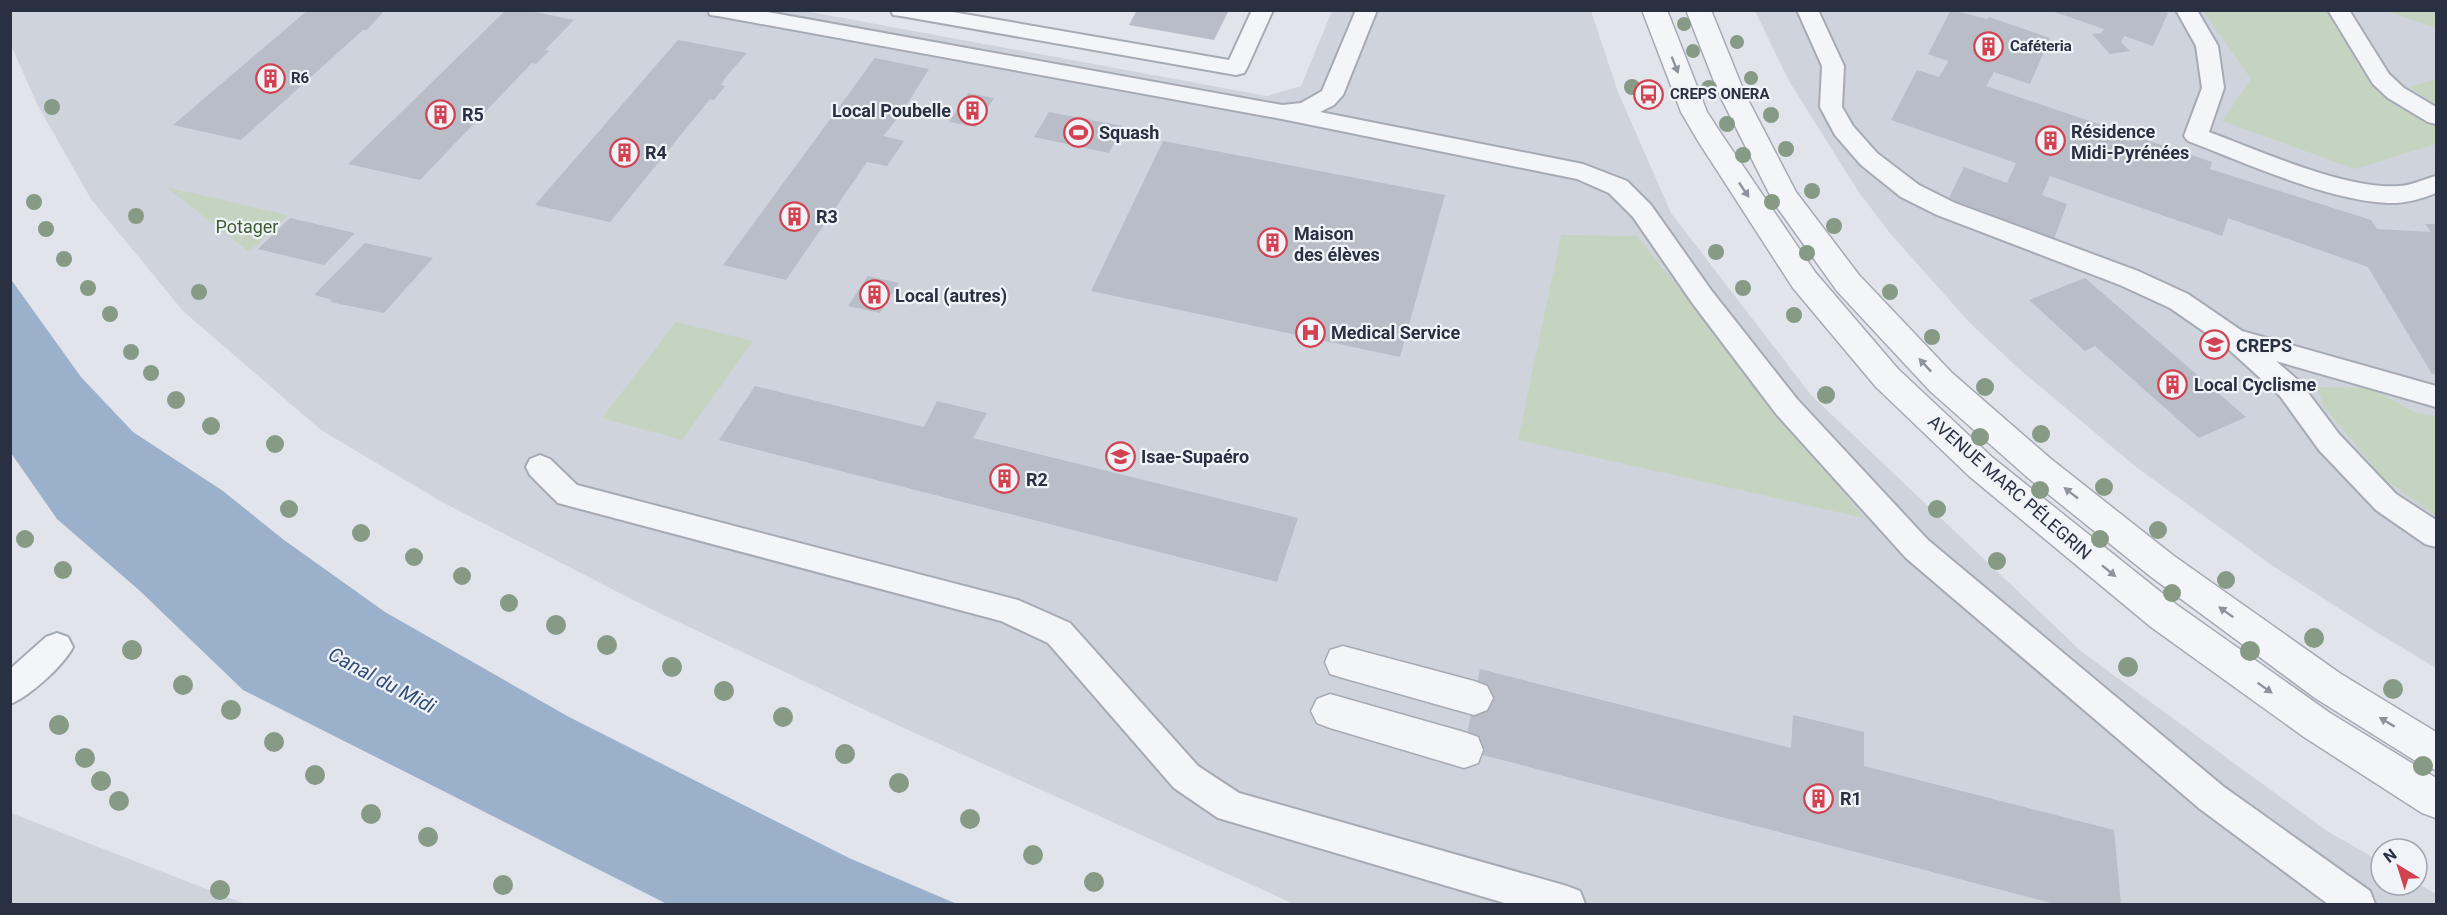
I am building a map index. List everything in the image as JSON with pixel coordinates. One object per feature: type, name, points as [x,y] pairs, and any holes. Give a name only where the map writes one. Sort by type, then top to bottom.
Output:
[{"type":"street","name":"AVENUE MARC PÉLEGRIN","points":[[1654,10],[1694,112],[1712,141],[1804,280],[1887,378],[1981,467],[2164,616],[2317,725],[2436,800]]},
{"type":"street","name":"AVENUE MARC PÉLEGRIN","points":[[1698,10],[1732,94],[1784,196],[1848,283],[1941,382],[2039,468],[2162,566],[2328,686],[2436,752]]},
{"type":"street","points":[[1342,662],[1474,698]]},
{"type":"street","points":[[1329,711],[1464,750]]},
{"type":"lane","points":[[718,10],[1282,112],[1583,172],[1618,187],[1642,211],[1702,297],[1788,407],[1917,549],[2212,798],[2357,904]]},
{"type":"lane","points":[[901,10],[1236,68],[1263,10]]},
{"type":"lane","points":[[1282,112],[1300,112],[1320,105],[1332,95],[1367,10]]},
{"type":"lane","points":[[1807,10],[1833,66],[1831,107],[1843,130],[1877,166],[1910,191],[1946,209],[2129,278],[2179,301],[2234,339],[2290,389],[2329,442],[2386,502],[2436,535]]},
{"type":"lane","points":[[2186,10],[2206,45],[2212,88],[2196,136],[2339,186],[2389,194],[2419,191],[2436,184]]},
{"type":"lane","points":[[2338,10],[2381,79],[2396,93],[2436,117]]},
{"type":"lane","points":[[2234,339],[2436,396]]},
{"type":"lane","points":[[540,467],[568,495],[1007,609],[1059,633],[1186,777],[1230,807],[1567,904]]},
{"type":"lane","points":[[10,690],[57,647]]},
{"type":"shaded area","name":"Isae-Supaéro","points":[[10,11],[805,11],[1267,96],[1301,86],[1332,11],[1591,11],[1618,92],[1671,213],[1811,395],[2082,652],[2327,831],[2369,855],[2369,897],[2429,897],[2429,890],[2436,894],[2436,904],[1294,904],[895,724],[653,610],[442,502],[321,430],[183,311],[91,199],[37,104],[11,45]]},
{"type":"shaded area","name":"CREPS","points":[[1755,11],[2436,11],[2436,668],[2273,566],[2136,467],[2018,368],[1969,322],[1889,232],[1858,191],[1789,81]]},
{"type":"shaded area","points":[[11,813],[245,904],[11,904]]},
{"type":"green space","points":[[2203,11],[2326,11],[2375,87],[2436,127],[2436,144],[2355,169],[2222,121],[2251,79]]},
{"type":"green space","points":[[2387,11],[2436,11],[2436,28]]},
{"type":"green space","points":[[2436,79],[2436,105],[2409,87]]},
{"type":"green space","name":"Potager","points":[[166,187],[288,215],[249,252]]},
{"type":"green space","points":[[1561,235],[1637,236],[1864,518],[1518,440]]},
{"type":"green space","points":[[676,322],[753,341],[682,440],[602,418]]},
{"type":"green space","points":[[2317,387],[2371,388],[2416,413],[2436,416],[2436,516],[2384,479],[2324,407]]},
{"type":"water","name":"Canal du Midi","points":[[10,278],[81,377],[133,432],[223,491],[284,540],[385,612],[569,717],[849,858],[957,904],[667,904],[243,690],[140,591],[57,519],[11,453]]},
{"type":"building","name":"R6","points":[[308,10],[385,10],[367,30],[363,30],[241,140],[173,125]]},
{"type":"building","name":"R5","points":[[506,10],[526,10],[574,20],[545,50],[549,51],[536,64],[532,63],[420,180],[348,164]]},
{"type":"building","points":[[1137,10],[1229,10],[1214,40],[1129,25]]},
{"type":"building","name":"Résidence Midi-Pyrénées","points":[[1951,10],[1987,19],[1989,17],[2050,38],[2030,84],[1994,72],[1986,86],[2212,162],[2210,169],[2371,220],[2377,229],[2431,232],[2425,224],[2436,224],[2436,374],[2432,374],[2368,267],[2228,218],[2222,236],[2050,176],[2042,195],[2067,204],[2054,239],[1948,200],[1964,167],[2007,183],[2016,163],[1891,120],[1917,70],[1939,77],[1947,64],[1948,61],[1928,54]]},
{"type":"building","points":[[2049,10],[2159,10],[2168,13],[2153,46],[2124,36],[2121,42],[2130,51],[2110,54],[2092,34],[2101,33],[2104,29]]},
{"type":"building","name":"R4","points":[[678,40],[747,53],[726,77],[721,85],[725,86],[714,100],[710,99],[610,222],[535,205]]},
{"type":"building","name":"R3","points":[[875,58],[929,69],[901,114],[883,136],[904,141],[887,166],[867,162],[786,280],[723,265]]},
{"type":"building","name":"Local Poubelle","points":[[968,93],[994,98],[976,127],[949,122]]},
{"type":"building","points":[[1645,93],[1653,93],[1659,107],[1651,108]]},
{"type":"building","name":"Squash","points":[[1049,112],[1123,126],[1109,153],[1034,137]]},
{"type":"building","name":"Maison des élèves","points":[[1163,141],[1445,195],[1400,357],[1091,291]]},
{"type":"building","points":[[290,218],[355,233],[324,265],[258,249]]},
{"type":"building","points":[[365,243],[433,258],[384,313],[330,302],[333,300],[314,295]]},
{"type":"building","name":"Local (autres)","points":[[868,276],[899,283],[880,313],[848,306]]},
{"type":"building","name":"Local Cyclisme","points":[[2085,278],[2246,417],[2199,438],[2095,346],[2085,351],[2029,300]]},
{"type":"building","name":"R2","points":[[755,386],[924,427],[937,401],[987,413],[973,438],[1298,518],[1277,582],[719,440]]},
{"type":"building","name":"R1","points":[[1480,669],[1791,748],[1793,715],[1864,732],[1864,766],[2114,830],[2121,904],[2055,904],[1464,750]]},
{"type":"place","name":"Caféteria","points":[[1989,46]]},
{"type":"place","name":"R6","points":[[270,78]]},
{"type":"place","name":"CREPS ONERA","points":[[1649,94]]},
{"type":"place","name":"Local Poubelle","points":[[972,110]]},
{"type":"place","name":"R5","points":[[441,114]]},
{"type":"place","name":"Squash","points":[[1078,132]]},
{"type":"place","name":"Résidence Midi-Pyrénées","points":[[2050,141]]},
{"type":"place","name":"R4","points":[[624,152]]},
{"type":"place","name":"R3","points":[[795,216]]},
{"type":"place","name":"Maison des élèves","points":[[1273,243]]},
{"type":"place","name":"Local (autres)","points":[[874,295]]},
{"type":"place","name":"Medical Service","points":[[1310,332]]},
{"type":"place","name":"CREPS","points":[[2215,345]]},
{"type":"place","name":"Local Cyclisme","points":[[2173,384]]},
{"type":"place","name":"Isae-Supaéro","points":[[1120,456]]},
{"type":"place","name":"R2","points":[[1005,479]]},
{"type":"place","name":"R1","points":[[1819,798]]}]
